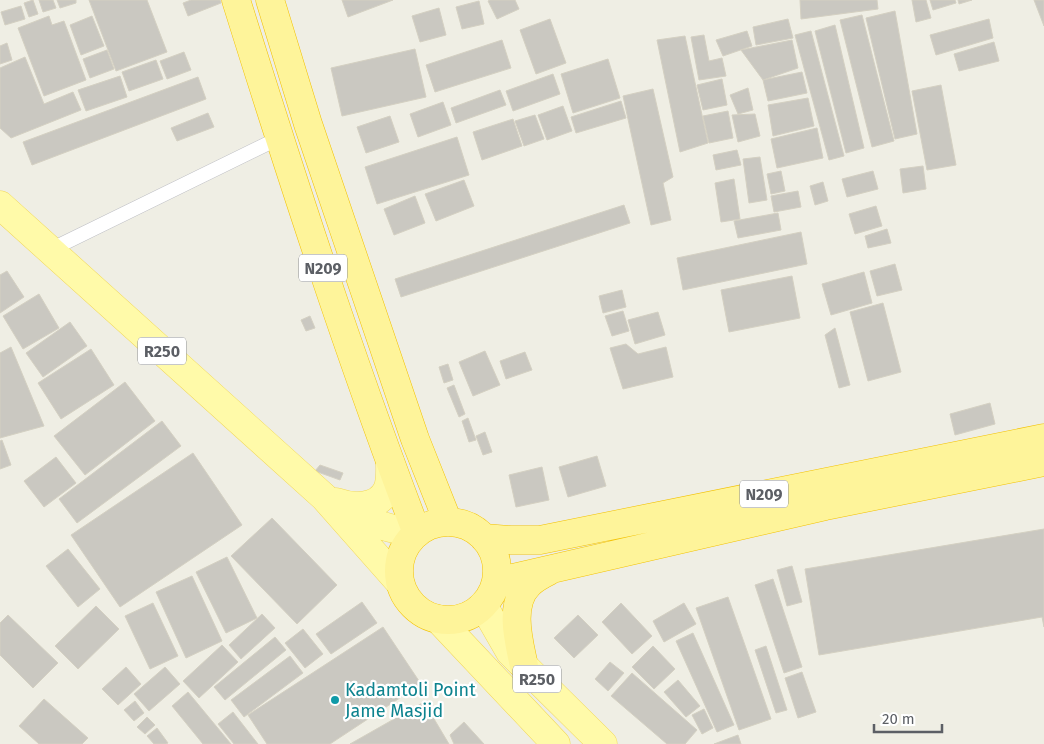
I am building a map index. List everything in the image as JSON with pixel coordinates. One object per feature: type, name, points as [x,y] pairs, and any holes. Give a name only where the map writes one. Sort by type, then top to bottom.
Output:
[{"type":"highway","name":"N209","points":[[236,0],[279,138],[390,462],[417,533]]},
{"type":"highway","name":"N209","points":[[270,0],[308,124],[409,420],[448,522],[474,529],[484,538],[540,540],[1044,438]]},
{"type":"highway","name":"N209","points":[[496,582],[825,506],[1044,462]]},
{"type":"highway","points":[[448,522],[432,525],[417,533],[408,543],[401,556],[398,570],[405,596],[425,614],[438,619],[454,620],[470,615],[483,605],[491,594],[496,582],[497,566],[493,551],[484,538]]},
{"type":"highway","points":[[524,666],[517,623],[518,608],[522,595],[529,584],[559,566]]},
{"type":"main road","name":"R250","points":[[0,205],[324,497],[400,583]]},
{"type":"main road","points":[[324,497],[339,504],[353,506],[366,506],[380,499],[387,490],[390,479],[390,462]]},
{"type":"main road","name":"R250","points":[[324,497],[360,518],[375,524],[403,532],[417,533]]},
{"type":"main road","name":"R250","points":[[483,605],[510,652],[603,744]]},
{"type":"main road","name":"R250","points":[[438,619],[556,744]]},
{"type":"lane","points":[[50,250],[279,138]]},
{"type":"building","points":[[33,0],[38,14],[29,17],[24,3]]},
{"type":"building","points":[[39,0],[53,0],[56,8],[43,12]]},
{"type":"building","points":[[57,0],[76,0],[76,3],[60,8]]},
{"type":"building","points":[[89,0],[147,0],[167,52],[116,71]]},
{"type":"building","points":[[191,0],[220,0],[221,3],[188,16],[183,3]]},
{"type":"building","points":[[342,0],[393,0],[348,17]]},
{"type":"building","points":[[515,0],[519,9],[497,19],[488,1]]},
{"type":"building","points":[[800,0],[877,0],[878,9],[801,19]]},
{"type":"building","points":[[912,0],[926,0],[931,18],[916,22]]},
{"type":"building","points":[[930,0],[955,0],[956,3],[933,10]]},
{"type":"building","points":[[958,0],[972,0],[959,4]]},
{"type":"building","points":[[1034,0],[1044,0],[1044,26]]},
{"type":"building","points":[[479,1],[484,24],[462,29],[456,7]]},
{"type":"building","points":[[21,6],[25,19],[5,25],[1,12]]},
{"type":"building","points":[[439,8],[446,35],[420,42],[412,16]]},
{"type":"building","points":[[895,11],[917,134],[895,139],[866,18]]},
{"type":"building","points":[[862,15],[894,141],[872,147],[840,20]]},
{"type":"building","points":[[49,16],[52,25],[64,21],[86,80],[44,96],[18,28]]},
{"type":"building","points":[[92,16],[104,46],[81,55],[70,25]]},
{"type":"building","points":[[550,19],[566,63],[536,74],[520,30]]},
{"type":"building","points":[[788,19],[793,38],[756,45],[753,27]]},
{"type":"building","points":[[989,19],[993,38],[936,55],[930,35]]},
{"type":"building","points":[[835,25],[864,148],[846,153],[815,31]]},
{"type":"building","points":[[747,31],[752,46],[723,56],[716,40]]},
{"type":"building","points":[[811,31],[844,156],[829,160],[795,35]]},
{"type":"building","points":[[704,35],[709,61],[722,58],[726,76],[699,80],[691,37]]},
{"type":"building","points":[[685,36],[708,143],[680,152],[657,40]]},
{"type":"building","points":[[502,40],[511,68],[435,92],[426,65]]},
{"type":"building","points":[[792,40],[798,68],[763,80],[741,50]]},
{"type":"building","points":[[994,42],[999,61],[959,71],[954,54]]},
{"type":"building","points":[[7,43],[12,60],[0,64],[0,46]]},
{"type":"building","points":[[415,49],[426,97],[342,116],[331,68]]},
{"type":"building","points":[[107,50],[114,69],[90,78],[83,59]]},
{"type":"building","points":[[184,52],[191,70],[167,79],[160,61]]},
{"type":"building","points":[[25,57],[44,104],[73,92],[81,110],[11,138],[0,128],[0,68]]},
{"type":"building","points":[[608,59],[620,98],[573,113],[561,74]]},
{"type":"building","points":[[156,60],[163,79],[129,91],[122,72]]},
{"type":"building","points":[[802,72],[807,93],[768,101],[763,80]]},
{"type":"building","points":[[553,74],[560,94],[513,111],[506,91]]},
{"type":"building","points":[[120,76],[127,97],[86,111],[78,90]]},
{"type":"building","points":[[198,77],[206,99],[32,165],[23,142]]},
{"type":"building","points":[[722,79],[727,105],[703,110],[697,85]]},
{"type":"building","points":[[941,85],[956,165],[927,170],[912,91]]},
{"type":"building","points":[[748,88],[753,110],[738,114],[730,95]]},
{"type":"building","points":[[653,89],[673,177],[663,183],[671,220],[651,225],[623,96]]},
{"type":"building","points":[[500,90],[506,105],[456,123],[451,108]]},
{"type":"building","points":[[808,98],[814,126],[773,136],[768,105]]},
{"type":"building","points":[[621,101],[626,118],[576,133],[571,117]]},
{"type":"building","points":[[443,102],[451,125],[418,137],[410,114]]},
{"type":"building","points":[[563,106],[572,131],[547,140],[538,115]]},
{"type":"building","points":[[728,111],[733,138],[709,143],[703,116]]},
{"type":"building","points":[[208,113],[214,127],[177,141],[171,128]]},
{"type":"building","points":[[755,114],[760,136],[738,142],[732,115]]},
{"type":"building","points":[[535,115],[544,139],[524,146],[515,121]]},
{"type":"building","points":[[390,116],[399,142],[366,153],[357,127]]},
{"type":"building","points":[[513,119],[522,146],[482,160],[473,132]]},
{"type":"building","points":[[817,128],[823,158],[777,168],[771,139]]},
{"type":"building","points":[[457,137],[469,175],[377,204],[365,167]]},
{"type":"building","points":[[737,150],[741,165],[716,170],[713,155]]},
{"type":"building","points":[[760,157],[767,200],[749,203],[743,159]]},
{"type":"building","points":[[923,166],[926,189],[903,193],[900,169]]},
{"type":"building","points":[[781,171],[785,191],[771,194],[767,174]]},
{"type":"building","points":[[873,171],[878,189],[847,197],[842,179]]},
{"type":"building","points":[[734,179],[740,219],[721,222],[715,183]]},
{"type":"building","points":[[464,180],[474,206],[436,221],[425,194]]},
{"type":"building","points":[[823,182],[828,201],[815,205],[810,186]]},
{"type":"building","points":[[798,191],[801,207],[774,212],[771,196]]},
{"type":"building","points":[[415,196],[425,223],[394,235],[384,209]]},
{"type":"building","points":[[624,205],[630,223],[401,297],[395,279]]},
{"type":"building","points":[[876,206],[882,226],[855,234],[849,214]]},
{"type":"building","points":[[778,213],[781,230],[738,238],[734,221]]},
{"type":"building","points":[[887,229],[891,243],[868,248],[865,236]]},
{"type":"building","points":[[801,232],[807,264],[683,290],[677,258]]},
{"type":"building","points":[[895,264],[902,290],[877,296],[870,271]]},
{"type":"building","points":[[7,271],[24,297],[0,313],[0,275]]},
{"type":"building","points":[[864,272],[872,303],[831,315],[822,284]]},
{"type":"building","points":[[792,276],[800,318],[729,332],[721,290]]},
{"type":"building","points":[[622,290],[626,307],[603,313],[599,296]]},
{"type":"building","points":[[39,294],[59,328],[23,349],[3,316]]},
{"type":"building","points":[[883,303],[901,372],[868,381],[850,312]]},
{"type":"building","points":[[623,311],[629,331],[612,336],[605,316]]},
{"type":"building","points":[[658,312],[665,335],[635,344],[628,320]]},
{"type":"building","points":[[310,316],[315,328],[306,331],[301,320]]},
{"type":"building","points":[[70,322],[87,346],[43,377],[26,353]]},
{"type":"building","points":[[835,328],[850,385],[839,388],[825,335]]},
{"type":"building","points":[[626,344],[638,354],[666,347],[673,377],[623,389],[610,348]]},
{"type":"building","points":[[11,347],[44,426],[0,438],[0,353]]},
{"type":"building","points":[[91,349],[114,385],[61,419],[38,383]]},
{"type":"building","points":[[485,351],[500,385],[473,396],[459,362]]},
{"type":"building","points":[[525,352],[532,370],[506,379],[500,361]]},
{"type":"building","points":[[448,364],[453,380],[444,383],[439,367]]},
{"type":"building","points":[[125,382],[155,421],[85,475],[54,436]]},
{"type":"building","points":[[454,385],[465,414],[459,417],[447,388]]},
{"type":"building","points":[[990,403],[995,424],[955,435],[950,414]]},
{"type":"building","points":[[468,418],[476,440],[469,442],[462,421]]},
{"type":"building","points":[[162,421],[181,446],[77,523],[59,499]]},
{"type":"building","points":[[485,432],[492,452],[483,455],[476,436]]},
{"type":"building","points":[[2,440],[11,465],[0,469],[0,441]]},
{"type":"building","points":[[193,453],[242,525],[120,607],[71,535]]},
{"type":"building","points":[[597,456],[606,486],[568,497],[559,467]]},
{"type":"building","points":[[56,457],[76,483],[44,507],[24,481]]},
{"type":"building","points":[[320,465],[343,473],[340,480],[315,471]]},
{"type":"building","points":[[542,467],[549,500],[516,507],[509,475]]},
{"type":"building","points":[[272,518],[337,585],[297,624],[231,556]]},
{"type":"building","points":[[1044,529],[1044,627],[1042,617],[819,655],[805,569]]},
{"type":"building","points":[[68,549],[100,589],[78,607],[46,566]]},
{"type":"building","points":[[227,557],[257,618],[226,633],[196,572]]},
{"type":"building","points":[[792,566],[802,602],[787,606],[777,570]]},
{"type":"building","points":[[192,576],[222,641],[186,658],[156,592]]},
{"type":"building","points":[[773,579],[802,667],[784,673],[755,585]]},
{"type":"building","points":[[728,597],[771,719],[739,730],[696,608]]},
{"type":"building","points":[[362,602],[377,623],[331,654],[316,634]]},
{"type":"building","points":[[153,603],[178,656],[150,669],[125,616]]},
{"type":"building","points":[[621,603],[652,636],[632,654],[602,622]]},
{"type":"building","points":[[684,603],[696,624],[664,642],[653,621]]},
{"type":"building","points":[[96,606],[119,629],[78,669],[55,646]]},
{"type":"building","points":[[262,614],[275,628],[241,659],[229,645]]},
{"type":"building","points":[[8,615],[58,663],[33,688],[0,655],[0,623]]},
{"type":"building","points":[[578,615],[598,635],[574,658],[554,638]]},
{"type":"building","name":"Kadamtoli Point Jame Masjid","points":[[383,627],[421,684],[330,744],[267,744],[248,715]]},
{"type":"building","points":[[303,629],[323,654],[305,668],[285,643]]},
{"type":"building","points":[[693,633],[734,725],[717,732],[676,641]]},
{"type":"building","points":[[275,637],[286,650],[225,700],[214,687]]},
{"type":"building","points":[[222,645],[238,662],[199,698],[183,681]]},
{"type":"building","points":[[653,646],[675,669],[654,689],[632,667]]},
{"type":"building","points":[[766,646],[787,710],[776,713],[755,650]]},
{"type":"building","points":[[290,656],[303,673],[244,717],[231,700]]},
{"type":"building","points":[[610,662],[624,673],[608,691],[595,679]]},
{"type":"building","points":[[126,667],[141,684],[118,705],[102,689]]},
{"type":"building","points":[[165,667],[180,684],[149,711],[134,694]]},
{"type":"building","points":[[802,672],[816,712],[798,718],[785,678]]},
{"type":"building","points":[[632,673],[697,730],[685,744],[667,744],[611,696]]},
{"type":"building","points":[[678,680],[700,706],[686,717],[664,692]]},
{"type":"building","points":[[188,692],[231,744],[203,744],[172,706]]},
{"type":"building","points":[[44,699],[88,738],[82,744],[39,744],[19,726]]},
{"type":"building","points":[[135,701],[144,713],[134,721],[124,710]]},
{"type":"building","points":[[424,702],[449,744],[350,744]]},
{"type":"building","points":[[704,709],[713,728],[702,734],[692,715]]},
{"type":"building","points":[[233,712],[258,744],[234,744],[218,724]]},
{"type":"building","points":[[147,717],[155,725],[145,734],[137,727]]},
{"type":"building","points":[[464,722],[484,744],[454,744],[450,735]]},
{"type":"building","points":[[157,728],[168,743],[154,744],[147,736]]},
{"type":"building","points":[[738,735],[741,744],[714,744]]},
{"type":"place","name":"Kadamtoli Point Jame Masjid","points":[[335,700]]}]
